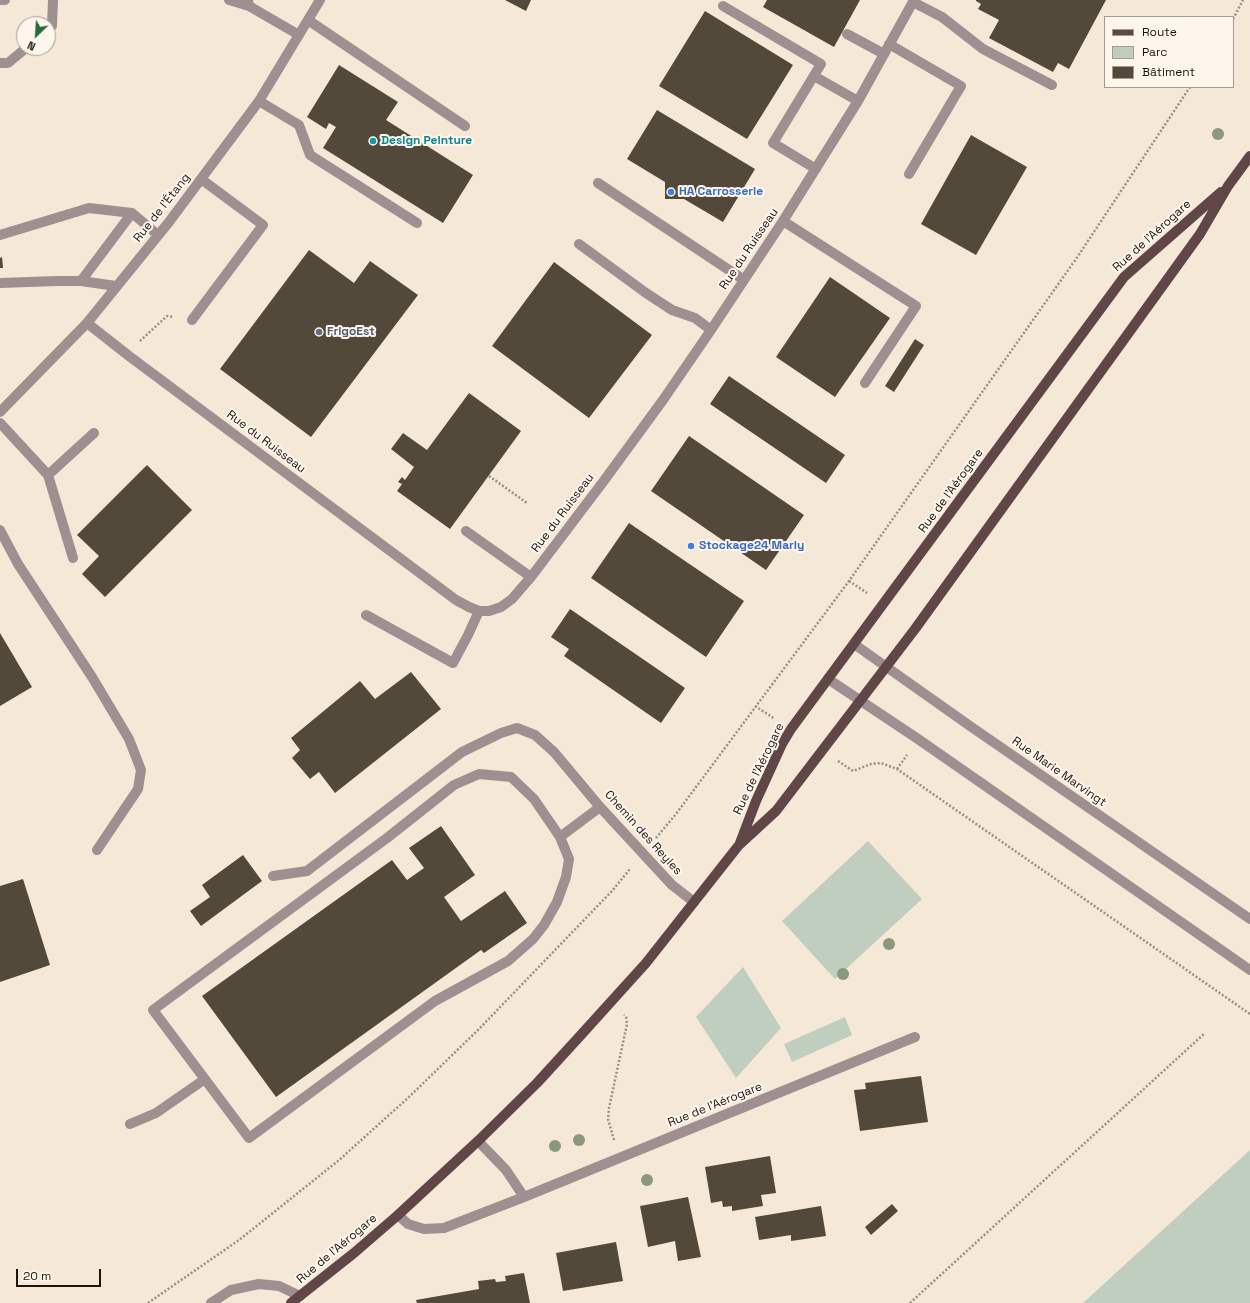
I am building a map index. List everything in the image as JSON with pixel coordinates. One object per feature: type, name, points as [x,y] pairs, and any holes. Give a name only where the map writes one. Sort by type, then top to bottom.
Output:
[{"type":"main road","name":"Rue de l'Aérogare","points":[[291,1303],[354,1253],[478,1142],[542,1077],[612,1002],[646,963],[739,845],[776,811],[915,629],[1200,234],[1228,186],[1250,156]]},
{"type":"main road","name":"Rue de l'Aérogare","points":[[739,845],[756,801],[782,744],[791,729],[1124,276],[1228,186]]},
{"type":"street","points":[[0,0],[5,0]]},
{"type":"street","points":[[52,16],[53,0]]},
{"type":"street","points":[[229,0],[249,3],[299,36]]},
{"type":"street","name":"Rue de l'Étang","points":[[0,412],[87,323],[201,179],[259,101],[320,0]]},
{"type":"street","points":[[913,1],[942,17],[983,49],[1052,85]]},
{"type":"street","name":"Rue du Ruisseau","points":[[87,323],[456,600],[479,611],[489,611],[501,607],[512,599],[530,577],[629,447],[711,330],[784,221],[858,101],[913,1]]},
{"type":"street","points":[[723,6],[821,64],[773,143],[816,169]]},
{"type":"street","points":[[308,20],[465,126]]},
{"type":"street","points":[[847,34],[884,54]]},
{"type":"street","points":[[889,44],[961,86],[909,174]]},
{"type":"street","points":[[0,63],[8,63],[16,56]]},
{"type":"street","points":[[814,76],[858,101]]},
{"type":"street","points":[[259,101],[299,125],[310,155],[417,223]]},
{"type":"street","points":[[192,320],[263,226],[201,179]]},
{"type":"street","points":[[598,183],[744,280]]},
{"type":"street","points":[[0,235],[89,208],[132,213],[158,234]]},
{"type":"street","points":[[81,281],[132,213]]},
{"type":"street","points":[[784,221],[916,306],[865,383]]},
{"type":"street","points":[[579,244],[672,310],[695,318],[711,330]]},
{"type":"street","points":[[0,284],[81,281],[116,286]]},
{"type":"street","points":[[0,423],[48,475],[73,558]]},
{"type":"street","points":[[48,475],[94,433]]},
{"type":"street","points":[[0,530],[18,564],[92,677],[121,725],[129,739],[141,770],[138,789],[97,850]]},
{"type":"street","points":[[466,531],[530,577]]},
{"type":"street","points":[[366,615],[453,663],[479,611]]},
{"type":"street","name":"Rue Marie Marvingt","points":[[854,644],[1250,919]]},
{"type":"street","points":[[828,679],[918,739],[1250,970]]},
{"type":"street","name":"Chemin des Reyles","points":[[274,876],[307,872],[462,752],[501,733],[517,728],[535,735],[554,752],[643,854],[672,885],[694,902]]},
{"type":"street","points":[[479,774],[510,777],[534,799],[560,837],[569,859],[566,877],[557,902],[544,925],[533,938],[508,961],[435,1002],[249,1138],[153,1010],[381,842],[454,785],[479,774]]},
{"type":"street","points":[[560,837],[600,806]]},
{"type":"street","name":"Rue de l'Aérogare","points":[[398,1215],[408,1224],[424,1229],[444,1228],[524,1197],[915,1037]]},
{"type":"street","points":[[130,1124],[156,1113],[205,1079]]},
{"type":"street","points":[[478,1142],[506,1170],[524,1197]]},
{"type":"street","points":[[211,1303],[231,1290],[259,1284],[279,1286],[300,1296]]},
{"type":"path","points":[[1234,17],[1243,0]]},
{"type":"path","points":[[148,1303],[239,1240],[338,1160],[409,1097],[478,1030],[612,891],[676,814],[849,581],[1076,259],[1189,88]]},
{"type":"path","points":[[129,356],[142,340],[167,316],[192,320]]},
{"type":"path","points":[[489,476],[527,504]]},
{"type":"path","points":[[822,751],[853,771],[871,764],[881,763],[897,769],[1250,1014]]},
{"type":"path","points":[[612,1002],[626,1017],[627,1024],[608,1119],[610,1130],[621,1157]]},
{"type":"path","points":[[910,1303],[1205,1033]]},
{"type":"green space","points":[[868,841],[922,899],[835,979],[782,921]]},
{"type":"green space","points":[[743,967],[781,1028],[736,1078],[696,1017]]},
{"type":"green space","points":[[845,1017],[852,1035],[792,1062],[784,1044]]},
{"type":"green space","points":[[1250,1150],[1250,1303],[1083,1303]]},
{"type":"building","points":[[505,0],[531,0],[526,11]]},
{"type":"building","points":[[767,0],[860,0],[834,47],[763,7]]},
{"type":"building","points":[[976,0],[1106,0],[1069,69],[1058,63],[1053,72],[989,38],[999,20],[978,9],[981,4]]},
{"type":"building","points":[[705,11],[793,65],[747,139],[659,86]]},
{"type":"building","name":"Design Peinture","points":[[339,65],[398,102],[386,120],[473,175],[443,223],[323,148],[336,127],[329,123],[326,129],[307,117]]},
{"type":"building","points":[[657,110],[755,169],[723,222],[684,199],[665,199],[665,182],[627,159]]},
{"type":"building","points":[[971,135],[1027,167],[976,255],[921,224]]},
{"type":"building","name":"FrigoEst","points":[[309,250],[354,283],[370,261],[418,295],[311,437],[220,369]]},
{"type":"building","points":[[2,257],[3,268],[0,268],[0,258]]},
{"type":"building","points":[[554,262],[652,335],[589,418],[492,346]]},
{"type":"building","points":[[830,277],[890,318],[835,397],[776,357]]},
{"type":"building","points":[[915,339],[924,345],[894,392],[885,386]]},
{"type":"building","points":[[729,376],[845,455],[826,483],[710,404]]},
{"type":"building","points":[[469,393],[521,431],[450,529],[397,491],[402,484],[398,482],[402,477],[405,480],[414,467],[391,449],[403,433],[427,450]]},
{"type":"building","points":[[689,436],[804,515],[766,570],[651,491]]},
{"type":"building","points":[[147,465],[192,510],[105,597],[82,574],[99,556],[77,535]]},
{"type":"building","points":[[629,523],[744,601],[706,657],[591,578]]},
{"type":"building","points":[[570,609],[685,688],[661,723],[564,656],[569,649],[551,637]]},
{"type":"building","points":[[0,633],[32,687],[0,706]]},
{"type":"building","points":[[411,672],[441,709],[335,793],[319,772],[310,779],[292,758],[300,750],[291,738],[360,681],[375,699]]},
{"type":"building","points":[[441,826],[475,875],[444,897],[461,921],[505,891],[527,923],[484,953],[481,950],[276,1097],[202,996],[392,860],[407,880],[424,868],[409,848]]},
{"type":"building","points":[[243,855],[262,881],[201,926],[190,911],[210,897],[202,885]]},
{"type":"building","points":[[23,879],[50,965],[0,982],[0,886]]},
{"type":"building","points":[[921,1076],[928,1122],[860,1131],[854,1090],[866,1089],[865,1083]]},
{"type":"building","points":[[770,1156],[776,1193],[761,1195],[763,1206],[732,1211],[732,1206],[723,1207],[722,1201],[711,1203],[705,1167]]},
{"type":"building","points":[[688,1197],[701,1257],[678,1261],[675,1241],[648,1247],[640,1206]]},
{"type":"building","points":[[892,1204],[898,1211],[871,1235],[865,1227]]},
{"type":"building","points":[[821,1206],[826,1236],[791,1241],[791,1235],[759,1240],[755,1217]]},
{"type":"building","points":[[616,1242],[623,1281],[563,1291],[556,1253]]},
{"type":"building","points":[[524,1273],[530,1303],[417,1303],[416,1300],[479,1289],[478,1281],[495,1279],[496,1282],[506,1281],[505,1276]]},
{"type":"place","name":"Design Peinture","points":[[373,141]]},
{"type":"place","name":"HA Carrosserie","points":[[671,192]]},
{"type":"place","name":"FrigoEst","points":[[319,332]]},
{"type":"place","name":"Stockage24 Marly","points":[[691,546]]}]
